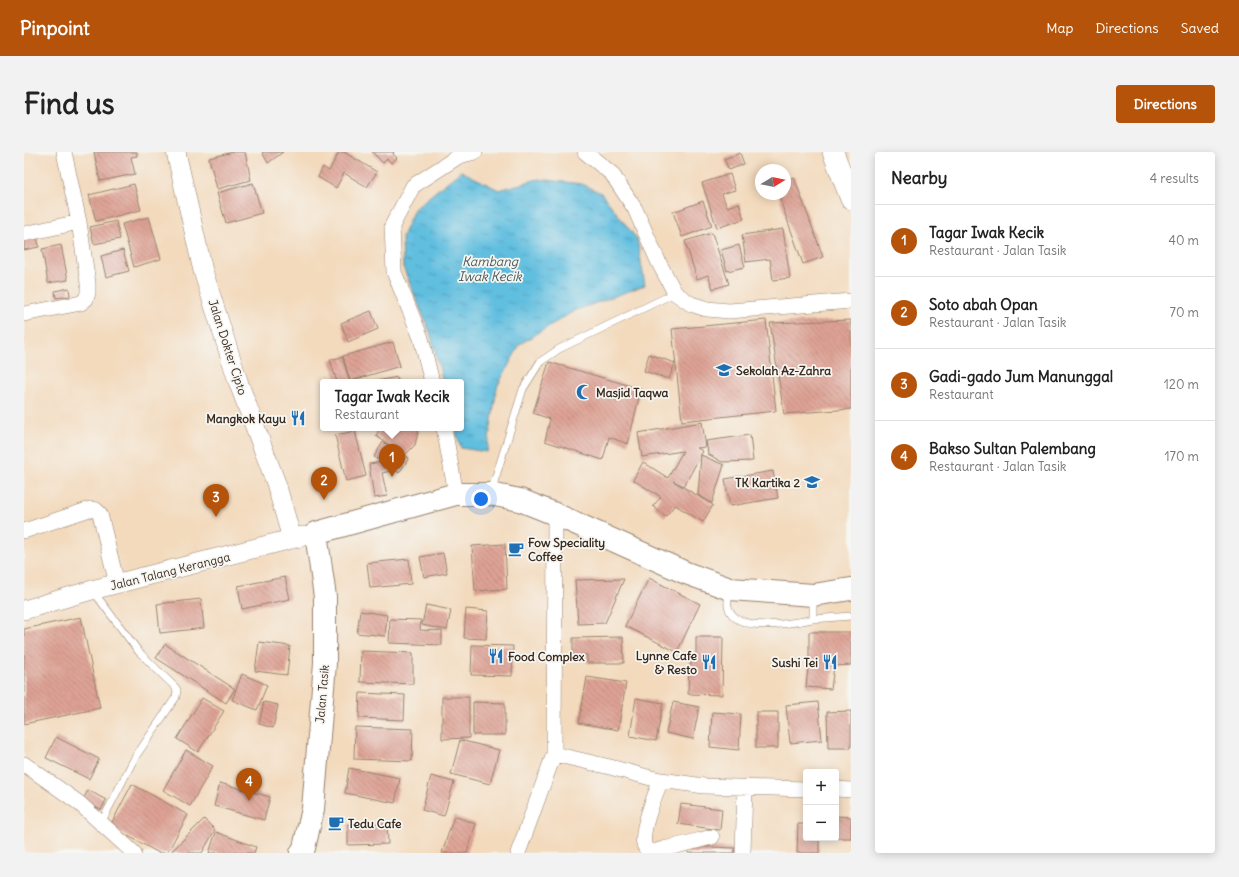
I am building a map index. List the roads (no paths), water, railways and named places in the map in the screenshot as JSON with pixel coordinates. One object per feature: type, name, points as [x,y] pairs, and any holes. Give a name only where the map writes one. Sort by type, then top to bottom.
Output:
[{"type":"main road","points":[[833,152],[851,199]]},
{"type":"main road","points":[[316,533],[456,494],[490,494],[520,500],[555,514],[686,573],[730,588],[813,595],[851,589]]},
{"type":"main road","name":"Jalan Tasik","points":[[304,851],[313,809],[325,663],[325,597],[316,533]]},
{"type":"street","points":[[24,314],[82,303],[86,299],[88,283],[64,152]]},
{"type":"street","name":"Jalan Dokter Cipto","points":[[176,152],[203,271],[239,384],[276,483],[292,539]]},
{"type":"street","points":[[431,379],[420,338],[394,272],[392,226],[413,186],[459,156],[475,152]]},
{"type":"street","points":[[585,152],[612,174],[635,208],[659,263],[675,293],[690,304],[707,309],[729,311],[851,301]]},
{"type":"street","points":[[24,234],[78,222]]},
{"type":"street","points":[[445,431],[456,494]]},
{"type":"street","points":[[24,531],[90,509],[96,510],[100,514],[117,584]]},
{"type":"street","points":[[518,853],[554,754],[555,514]]},
{"type":"street","name":"Jalan Talang Kerangga","points":[[24,610],[92,590],[316,533]]},
{"type":"street","points":[[554,754],[661,780],[704,786],[803,789]]},
{"type":"street","points":[[24,764],[79,803],[134,853]]},
{"type":"street","points":[[661,780],[644,828],[644,845],[642,851],[673,847],[712,837]]},
{"type":"street","points":[[743,853],[745,787]]},
{"type":"street","points":[[839,789],[851,790]]},
{"type":"lane","points":[[490,494],[524,389],[540,362],[559,348],[675,293]]},
{"type":"lane","points":[[730,588],[728,608],[741,622],[771,625],[791,624],[813,619],[851,616]]},
{"type":"lane","points":[[92,590],[139,652],[177,690],[176,697],[134,759],[101,823]]},
{"type":"lane","points":[[813,595],[813,619]]},
{"type":"water","name":"Kambang Iwak Kecik","points":[[461,171],[499,190],[538,179],[582,184],[601,193],[637,239],[645,285],[574,311],[520,344],[497,387],[487,452],[461,448],[456,431],[464,431],[464,379],[442,379],[430,332],[403,267],[402,237],[414,209]]},
{"type":"place","name":"Sekolah Az-Zahra","points":[[724,370]]},
{"type":"place","name":"Masjid Taqwa","points":[[584,392]]},
{"type":"place","name":"Mangkok Kayu","points":[[298,418]]},
{"type":"place","name":"Tagar Iwak Kecik","points":[[392,477]]},
{"type":"place","name":"TK Kartika 2","points":[[812,482]]},
{"type":"place","name":"Soto abah Opan","points":[[324,500]]},
{"type":"place","name":"Gadi-gado Jum Manunggal","points":[[216,517]]},
{"type":"place","name":"Fow Speciality Coffee","points":[[516,549]]},
{"type":"place","name":"Food Complex","points":[[496,656]]},
{"type":"place","name":"Lynne Cafe & Resto","points":[[709,662]]},
{"type":"place","name":"Sushi Tei","points":[[830,662]]},
{"type":"place","name":"Bakso Sultan Palembang","points":[[249,801]]},
{"type":"place","name":"Tedu Cafe","points":[[336,823]]}]
